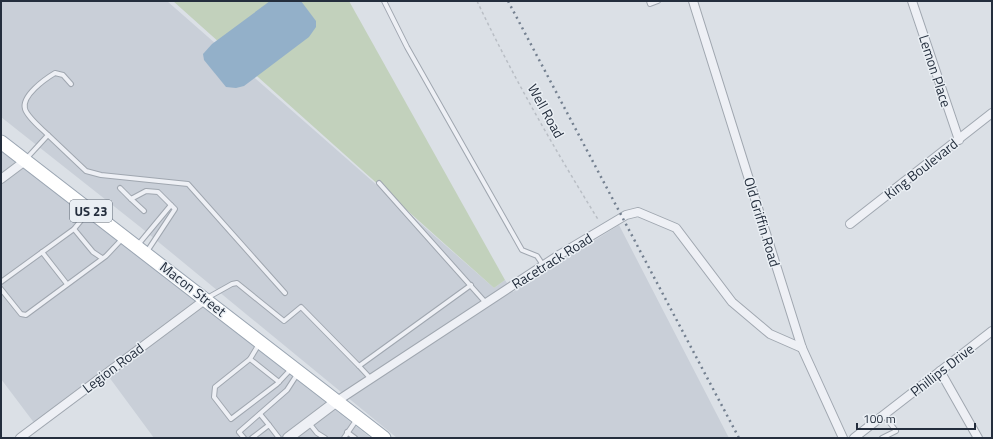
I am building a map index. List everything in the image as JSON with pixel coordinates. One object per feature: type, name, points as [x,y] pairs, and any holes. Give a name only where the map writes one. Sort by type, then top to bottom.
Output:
[{"type":"main road","name":"Macon Street","points":[[1,142],[384,438]]},
{"type":"street","name":"Old Griffin Road","points":[[693,1],[802,348],[843,438]]},
{"type":"street","name":"Lemon Place","points":[[912,1],[958,140]]},
{"type":"street","name":"King Boulevard","points":[[850,224],[992,113]]},
{"type":"street","points":[[1,179],[25,161]]},
{"type":"street","name":"Racetrack Road","points":[[288,438],[338,401],[543,265],[630,213],[638,212],[676,228],[732,302],[770,334],[802,348]]},
{"type":"street","name":"Legion Road","points":[[20,438],[206,299]]},
{"type":"street","name":"Phillips Drive","points":[[854,438],[992,331]]},
{"type":"street","points":[[940,371],[978,438]]},
{"type":"lane","points":[[384,1],[407,47],[522,250],[537,256],[543,265]]},
{"type":"lane","points":[[649,1],[650,4],[658,1]]},
{"type":"lane","points":[[71,84],[63,75],[55,73],[47,78],[29,96],[24,104],[25,111],[86,171],[101,175],[188,184],[285,293]]},
{"type":"lane","points":[[25,161],[48,135]]},
{"type":"lane","points":[[379,183],[486,303]]},
{"type":"lane","points":[[120,188],[144,212]]},
{"type":"lane","points":[[132,199],[146,192],[155,191],[160,193],[175,209],[142,250]]},
{"type":"lane","points":[[142,250],[171,205]]},
{"type":"lane","points":[[1,282],[74,229],[89,210]]},
{"type":"lane","points":[[74,229],[93,252],[102,258]]},
{"type":"lane","points":[[1,289],[21,314],[26,315],[102,258],[118,245],[124,236]]},
{"type":"lane","points":[[42,252],[68,284]]},
{"type":"lane","points":[[206,299],[228,286],[237,284],[284,321],[301,307],[371,379]]},
{"type":"lane","points":[[359,366],[471,285]]},
{"type":"lane","points":[[261,342],[250,359],[215,387],[214,397],[231,418],[296,369]]},
{"type":"lane","points":[[250,359],[279,382]]},
{"type":"lane","points":[[244,438],[239,432],[286,390],[296,369]]},
{"type":"lane","points":[[260,414],[279,438]]},
{"type":"lane","points":[[882,438],[896,431],[884,414]]},
{"type":"lane","points":[[344,438],[358,418]]},
{"type":"lane","points":[[309,422],[316,433],[325,438]]},
{"type":"lane","points":[[252,438],[269,425]]},
{"type":"lane","points":[[347,432],[355,438]]},
{"type":"path","name":"Well Road","points":[[477,1],[509,66],[561,159],[603,228]]},
{"type":"shaded area","points":[[1,1],[167,1],[494,288],[505,280],[513,292],[619,225],[729,438],[397,438],[139,226],[1,117]]},
{"type":"shaded area","points":[[1,151],[131,250],[371,438],[154,438],[109,377],[38,428],[1,379]]},
{"type":"green space","points":[[173,1],[349,1],[505,280],[494,288]]},
{"type":"water","points":[[270,1],[301,1],[316,21],[316,27],[309,37],[244,86],[236,88],[226,87],[204,60],[203,54],[212,44]]},
{"type":"railway","points":[[508,1],[739,438]]}]
